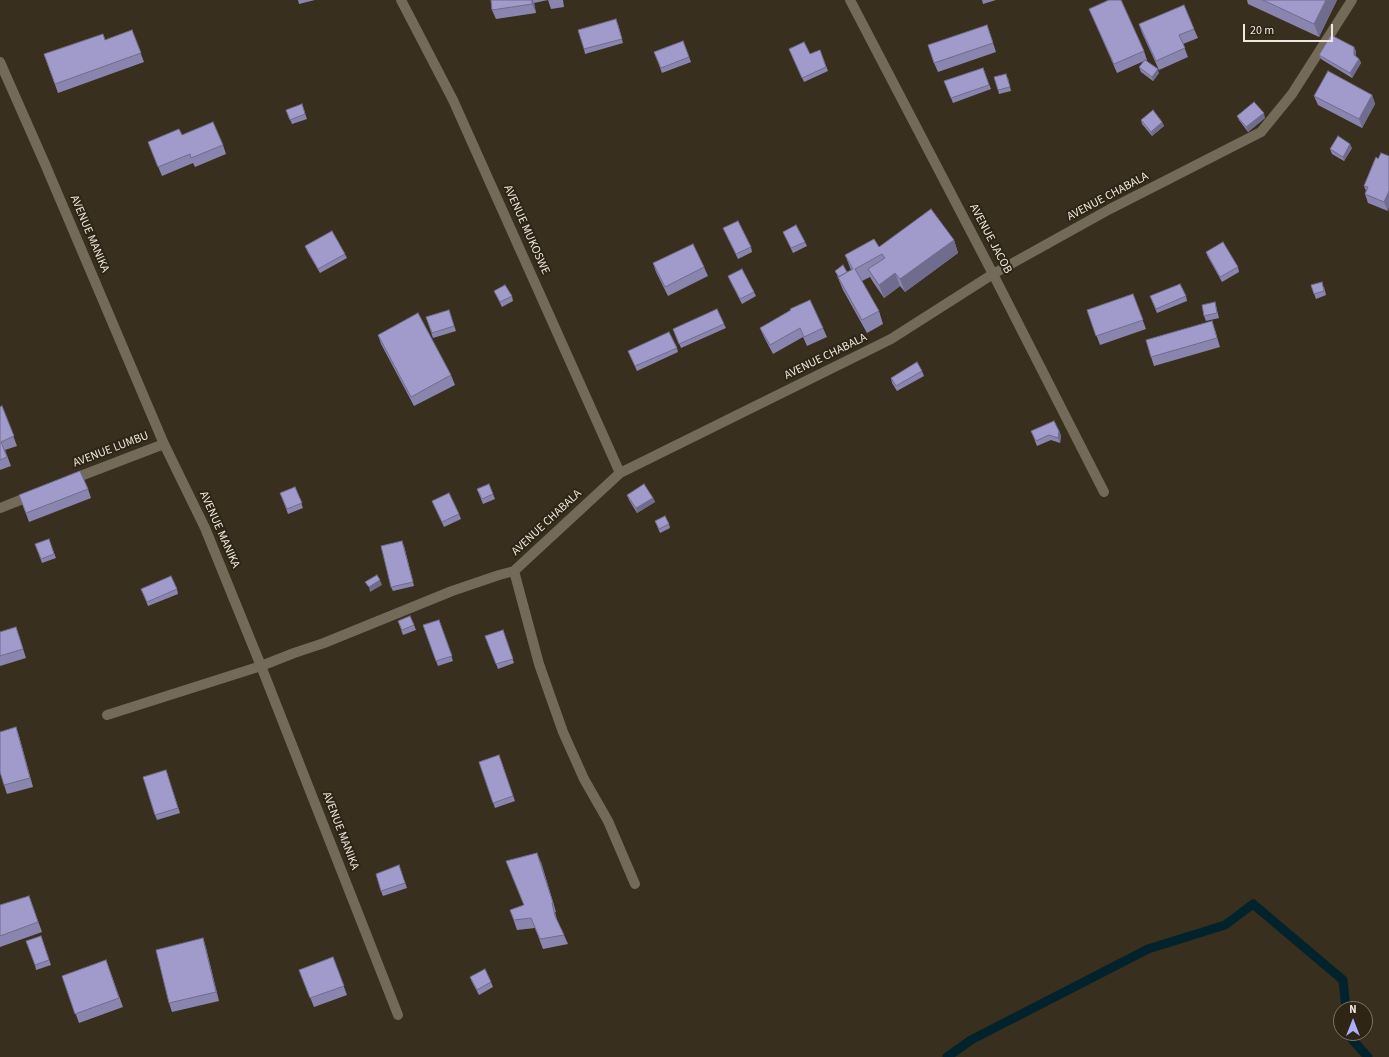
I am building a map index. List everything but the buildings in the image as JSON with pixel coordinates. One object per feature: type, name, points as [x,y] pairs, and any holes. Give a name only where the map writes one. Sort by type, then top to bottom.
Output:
[{"type":"street","name":"AVENUE MUKOSWE","points":[[401,0],[453,100],[620,473]]},
{"type":"street","name":"AVENUE JACOB","points":[[850,0],[994,274],[1104,492]]},
{"type":"street","name":"AVENUE CHABALA","points":[[107,715],[261,666],[452,591],[514,571],[620,473],[891,339],[994,274],[1110,209],[1261,132],[1292,94],[1352,0]]},
{"type":"street","name":"AVENUE MANIKA","points":[[0,62],[164,444],[205,528],[261,666],[398,1015]]},
{"type":"street","name":"AVENUE LUMBU","points":[[60,484],[164,444]]},
{"type":"street","points":[[0,508],[45,490]]},
{"type":"street","points":[[514,571],[539,664],[563,732],[584,779],[608,821],[635,884]]},
{"type":"waterway","points":[[947,1057],[971,1040],[1148,949],[1225,925],[1253,904],[1343,980],[1345,1001]]},
{"type":"waterway","points":[[1354,1041],[1368,1057]]}]
